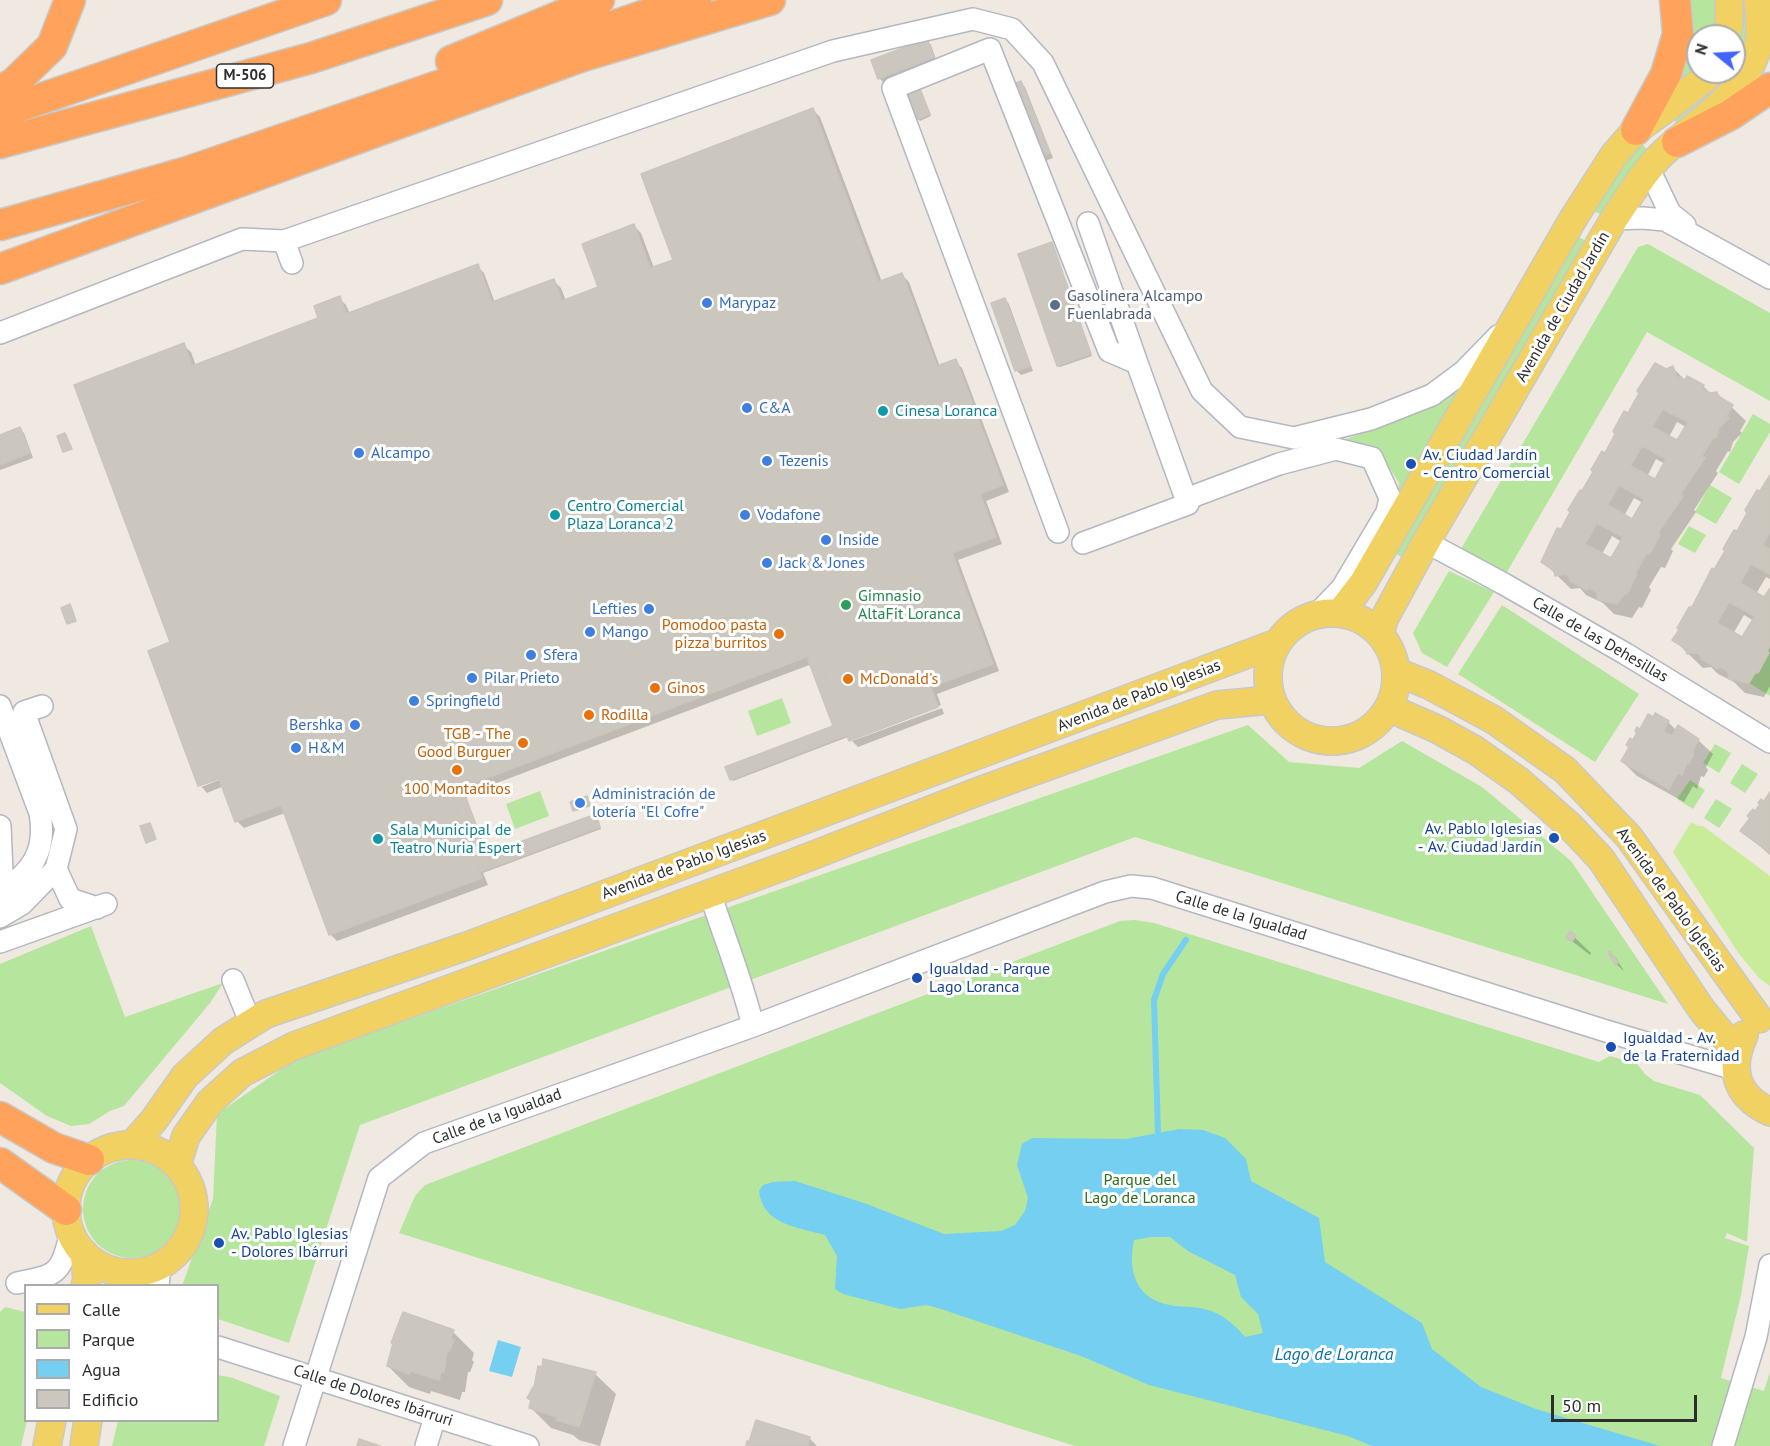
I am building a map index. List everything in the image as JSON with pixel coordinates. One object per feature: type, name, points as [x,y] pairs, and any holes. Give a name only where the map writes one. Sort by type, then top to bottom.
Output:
[{"type":"highway","points":[[0,91],[14,83],[52,46],[70,0]]},
{"type":"highway","points":[[0,113],[326,0]]},
{"type":"highway","name":"M-506","points":[[0,143],[311,58],[487,0]]},
{"type":"highway","points":[[247,149],[599,0]]},
{"type":"highway","points":[[0,225],[184,172],[666,8],[696,0]]},
{"type":"highway","points":[[0,268],[580,57],[770,0]]},
{"type":"highway","points":[[1636,130],[1666,74],[1678,34],[1675,0]]},
{"type":"highway","points":[[1677,142],[1730,115],[1770,88]]},
{"type":"highway","points":[[0,262],[59,247]]},
{"type":"highway","points":[[0,1117],[54,1148],[89,1160]]},
{"type":"highway","points":[[0,1164],[74,1232]]},
{"type":"main road","points":[[1729,0],[1729,24]]},
{"type":"main road","name":"Avenida de Ciudad Jardín","points":[[1380,634],[1384,619],[1426,542],[1614,219],[1649,169],[1733,94],[1750,68],[1760,36],[1758,0]]},
{"type":"main road","points":[[1328,614],[1362,620],[1380,634],[1391,650],[1397,672],[1389,708],[1368,732],[1341,742],[1312,740],[1287,725],[1271,700],[1267,671],[1277,643],[1294,625],[1328,614],[1363,583],[1573,219],[1614,155],[1636,130],[1697,84]]},
{"type":"main road","name":"Avenida de Pablo Iglesias","points":[[132,1145],[154,1120],[185,1076],[223,1041],[266,1014],[467,946],[1277,643]]},
{"type":"main road","name":"Avenida de Pablo Iglesias","points":[[1397,672],[1429,685],[1494,720],[1564,770],[1629,837],[1764,1016]]},
{"type":"main road","name":"Avenida de Pablo Iglesias","points":[[177,1165],[186,1136],[210,1102],[242,1073],[294,1046],[710,892],[793,864],[982,790],[1217,705],[1271,700]]},
{"type":"main road","name":"Avenida de Pablo Iglesias","points":[[1389,708],[1437,729],[1475,750],[1519,781],[1570,826],[1601,859],[1735,1060],[1744,1092],[1755,1104],[1770,1112]]},
{"type":"main road","points":[[1735,1060],[1744,1033],[1764,1016]]},
{"type":"main road","points":[[74,1232],[100,1266],[144,1278],[172,1258],[182,1247],[194,1217],[193,1195],[186,1178],[177,1165],[165,1155],[150,1148],[132,1145],[114,1147],[89,1160],[77,1174],[69,1191],[74,1232],[87,1280],[86,1284]]},
{"type":"main road","points":[[47,1446],[52,1422]]},
{"type":"main road","points":[[84,1446],[88,1422]]},
{"type":"street","points":[[0,333],[242,239],[284,241],[833,51],[973,19],[1012,29],[1043,63],[1202,391],[1239,427],[1294,438],[1371,418]]},
{"type":"street","points":[[1058,532],[893,88],[990,49],[1109,351],[1137,363]]},
{"type":"street","points":[[1649,169],[1670,213],[1701,239]]},
{"type":"street","points":[[1614,219],[1665,220],[1770,278]]},
{"type":"street","points":[[1088,223],[1187,502]]},
{"type":"street","points":[[284,241],[292,263]]},
{"type":"street","points":[[1279,464],[1309,445],[1432,395],[1463,372],[1517,317]]},
{"type":"street","points":[[1083,543],[1279,464],[1336,449],[1372,459],[1390,498],[1387,512],[1328,614]]},
{"type":"street","name":"Calle de las Dehesillas","points":[[1426,542],[1626,654],[1770,742]]},
{"type":"street","points":[[0,706],[40,813],[43,830],[37,857],[25,873],[0,894]]},
{"type":"street","points":[[0,916],[22,904],[56,869],[66,829],[24,712],[42,706]]},
{"type":"street","points":[[0,826],[2,872],[0,875]]},
{"type":"street","points":[[0,942],[101,906],[70,899],[56,869]]},
{"type":"street","name":"Calle de la Igualdad","points":[[294,1446],[379,1178],[424,1143],[753,1026],[1105,892],[1131,886],[1152,888],[1606,1031],[1735,1060]]},
{"type":"street","points":[[710,892],[743,987],[753,1026]]},
{"type":"street","points":[[233,980],[250,1024]]},
{"type":"street","points":[[14,1283],[45,1277],[57,1271],[74,1232]]},
{"type":"street","points":[[1723,1446],[1756,1337],[1770,1265]]},
{"type":"street","name":"Calle de Dolores Ibárruri","points":[[219,1347],[528,1446]]},
{"type":"street","points":[[426,1446],[435,1417]]},
{"type":"green space","points":[[1687,0],[1720,0],[1719,24],[1686,24],[1686,78],[1679,82]]},
{"type":"green space","points":[[1737,0],[1748,0],[1752,19],[1746,41],[1746,24],[1736,24]]},
{"type":"green space","points":[[1704,84],[1726,84],[1678,126],[1670,114]]},
{"type":"green space","points":[[1640,142],[1650,152],[1604,217],[1591,209]]},
{"type":"green space","points":[[1576,235],[1589,243],[1405,559],[1393,552]]},
{"type":"green space","points":[[1648,244],[1770,313],[1770,401],[1647,332],[1504,577],[1458,554],[1638,247]]},
{"type":"green space","points":[[1466,381],[1398,499],[1399,483],[1389,467],[1372,452],[1341,441],[1423,410]]},
{"type":"green space","points":[[1753,414],[1770,424],[1770,432],[1739,484],[1719,472]]},
{"type":"green space","points":[[1710,485],[1732,498],[1716,524],[1695,512]]},
{"type":"green space","points":[[1689,526],[1706,535],[1695,553],[1678,544]]},
{"type":"green space","points":[[1449,571],[1494,592],[1447,667],[1422,653],[1413,633]]},
{"type":"green space","points":[[1502,605],[1639,694],[1595,762],[1458,674]]},
{"type":"green space","points":[[1770,646],[1770,696],[1749,683],[1755,673],[1759,672],[1769,653],[1767,651]]},
{"type":"green space","points":[[782,698],[791,723],[757,736],[748,711]]},
{"type":"green space","points":[[1248,725],[1289,762],[1359,768],[1402,741],[1482,787],[1571,861],[1668,1004],[1135,837],[360,1125],[289,1343],[219,1319],[219,1284],[183,1284],[213,1199],[217,1114],[296,1059]]},
{"type":"green space","points":[[1715,744],[1731,753],[1719,773],[1703,763]]},
{"type":"green space","points":[[1742,764],[1758,774],[1745,793],[1730,783]]},
{"type":"green space","points":[[1690,780],[1705,790],[1693,809],[1677,799]]},
{"type":"green space","points":[[540,791],[549,816],[515,829],[506,804]]},
{"type":"green space","points":[[1716,799],[1732,809],[1719,828],[1704,818]]},
{"type":"green space","points":[[1691,822],[1703,826],[1770,876],[1770,986],[1759,978],[1739,954],[1673,852]]},
{"type":"green space","name":"Parque del Lago de Loranca","points":[[1135,920],[1154,923],[1599,1062],[1610,1056],[1637,1064],[1654,1081],[1700,1095],[1754,1148],[1747,1242],[1727,1233],[1725,1238],[1749,1246],[1741,1295],[1721,1378],[1764,1391],[1770,1372],[1770,1446],[1075,1446],[399,1233],[415,1196],[425,1185],[1120,921]]},
{"type":"green space","points":[[91,926],[125,1017],[223,983],[210,1003],[124,1106],[110,1111],[89,1124],[71,1126],[47,1116],[0,1083],[0,964]]},
{"type":"green space","points":[[132,1160],[151,1164],[166,1175],[177,1190],[181,1209],[177,1228],[166,1243],[151,1254],[132,1258],[113,1254],[98,1243],[87,1228],[83,1209],[87,1190],[98,1175],[113,1164]]},
{"type":"green space","points":[[5,1307],[24,1312],[24,1422],[27,1422],[21,1446],[0,1446],[0,1312]]},
{"type":"green space","points":[[219,1375],[233,1378],[280,1396],[264,1446],[112,1446],[118,1422],[219,1422]]},
{"type":"water","name":"Lago de Loranca","points":[[1179,1129],[1203,1130],[1225,1138],[1246,1159],[1251,1181],[1319,1218],[1325,1262],[1422,1323],[1432,1349],[1481,1387],[1536,1409],[1660,1446],[1372,1446],[1348,1436],[1149,1385],[1081,1356],[938,1308],[926,1305],[900,1309],[843,1294],[835,1289],[837,1256],[825,1235],[793,1227],[774,1218],[762,1202],[759,1191],[763,1185],[773,1182],[795,1181],[864,1203],[944,1234],[1001,1231],[1015,1225],[1025,1211],[1028,1198],[1017,1165],[1022,1144],[1032,1138],[1126,1139]],"holes":[[[1170,1237],[1188,1251],[1235,1275],[1241,1297],[1258,1314],[1263,1333],[1245,1337],[1230,1322],[1216,1313],[1200,1308],[1165,1304],[1146,1295],[1140,1288],[1133,1270],[1134,1240]]]},
{"type":"water","points":[[498,1340],[521,1347],[512,1377],[489,1371]]},
{"type":"building","points":[[927,39],[934,57],[878,79],[871,60]]},
{"type":"building","points":[[1021,81],[1050,153],[1039,157],[1011,85]]},
{"type":"building","points":[[920,89],[930,114],[916,120],[907,94]]},
{"type":"building","name":"Centro Comercial Plaza Loranca 2","points":[[813,108],[878,282],[902,273],[937,366],[956,359],[1003,485],[980,494],[996,537],[952,553],[993,664],[931,687],[938,707],[849,741],[817,653],[450,792],[482,878],[329,935],[281,805],[235,822],[219,779],[198,786],[148,651],[170,642],[74,385],[184,343],[192,366],[318,318],[314,306],[340,296],[346,314],[478,264],[492,302],[554,279],[562,301],[598,287],[582,244],[634,224],[650,268],[673,260],[641,174]]},
{"type":"building","points":[[1052,242],[1091,354],[1057,366],[1018,254]]},
{"type":"building","points":[[1005,298],[1030,366],[1015,371],[991,303]]},
{"type":"building","points":[[1655,363],[1666,369],[1673,366],[1676,376],[1685,380],[1687,376],[1704,385],[1702,389],[1710,393],[1717,392],[1718,396],[1733,405],[1726,416],[1729,418],[1719,428],[1716,438],[1713,438],[1702,456],[1705,458],[1658,533],[1660,535],[1650,554],[1647,553],[1636,572],[1627,594],[1624,594],[1617,604],[1598,600],[1597,593],[1590,588],[1587,590],[1570,581],[1565,574],[1555,576],[1554,571],[1541,562],[1557,528],[1561,529],[1570,512],[1568,510],[1593,472],[1591,470],[1602,451],[1605,453],[1624,411],[1628,413],[1639,393],[1637,391]],"holes":[[[1663,409],[1688,422],[1677,440],[1652,427]],[[1642,446],[1666,459],[1655,479],[1630,466]],[[1619,485],[1644,499],[1632,519],[1608,505]],[[1597,523],[1623,537],[1611,558],[1585,544]]]},
{"type":"building","points":[[20,427],[30,453],[0,465],[0,435]]},
{"type":"building","points":[[65,433],[72,449],[63,452],[57,436]]},
{"type":"building","points":[[1770,475],[1770,532],[1763,545],[1770,549],[1770,574],[1751,564],[1740,583],[1764,597],[1770,588],[1770,646],[1767,651],[1769,653],[1758,673],[1755,673],[1749,683],[1729,679],[1728,672],[1721,667],[1718,669],[1701,659],[1696,653],[1687,654],[1686,649],[1672,640],[1712,568],[1714,570],[1725,551],[1723,549],[1734,530],[1737,531],[1747,513],[1745,510],[1757,490],[1760,491]],"holes":[[[1729,602],[1755,616],[1742,637],[1717,623]]]},
{"type":"building","points":[[70,604],[76,621],[67,624],[61,608]]},
{"type":"building","points":[[817,653],[847,735],[730,780],[725,767],[833,726],[807,657]]},
{"type":"building","points":[[1655,713],[1669,721],[1663,731],[1672,736],[1678,725],[1699,739],[1689,764],[1687,763],[1682,775],[1678,773],[1669,789],[1621,761],[1629,747],[1626,745],[1630,738],[1633,740],[1637,727],[1640,729],[1648,714],[1653,717]]},
{"type":"building","points":[[462,787],[487,854],[596,814],[600,827],[480,872],[450,792]]},
{"type":"building","points":[[1770,792],[1770,853],[1740,831],[1750,818],[1747,816],[1753,809],[1755,811],[1761,799],[1764,801]]},
{"type":"building","points":[[587,796],[590,804],[573,811],[570,802]]},
{"type":"building","points":[[150,823],[156,839],[146,843],[140,826]]},
{"type":"building","points":[[1570,931],[1576,935],[1572,942],[1566,938]]},
{"type":"building","points":[[1610,951],[1618,963],[1615,965],[1608,952]]},
{"type":"building","points":[[403,1312],[454,1330],[451,1339],[454,1340],[449,1352],[447,1351],[444,1372],[441,1372],[439,1380],[410,1371],[409,1374],[387,1366],[393,1343],[391,1343]]},
{"type":"building","points":[[543,1359],[596,1372],[579,1427],[529,1408],[531,1400],[527,1398],[534,1388],[538,1366],[542,1367]]},
{"type":"building","points":[[756,1420],[810,1437],[808,1446],[746,1446]]},
{"type":"building","points":[[359,1439],[380,1446],[357,1446]]},
{"type":"waterway","points":[[1158,1132],[1154,1000],[1163,974],[1186,940]]},
{"type":"place","name":"Marypaz","points":[[707,303]]},
{"type":"place","name":"Gasolinera Alcampo Fuenlabrada","points":[[1055,305]]},
{"type":"place","name":"C&A","points":[[747,408]]},
{"type":"place","name":"Cinesa Loranca","points":[[883,411]]},
{"type":"place","name":"Alcampo","points":[[359,453]]},
{"type":"place","name":"Tezenis","points":[[767,461]]},
{"type":"place","name":"Av. Ciudad Jardín - Centro Comercial","points":[[1411,464]]},
{"type":"place","name":"Centro Comercial Plaza Loranca 2","points":[[555,515]]},
{"type":"place","name":"Vodafone","points":[[745,515]]},
{"type":"place","name":"Inside","points":[[826,540]]},
{"type":"place","name":"Jack & Jones","points":[[767,563]]},
{"type":"place","name":"Gimnasio AltaFit Loranca","points":[[846,605]]},
{"type":"place","name":"Lefties","points":[[649,609]]},
{"type":"place","name":"Mango","points":[[590,632]]},
{"type":"place","name":"Pomodoo pasta pizza burritos","points":[[779,634]]},
{"type":"place","name":"Sfera","points":[[531,655]]},
{"type":"place","name":"Pilar Prieto","points":[[472,678]]},
{"type":"place","name":"McDonald's","points":[[848,679]]},
{"type":"place","name":"Ginos","points":[[655,688]]},
{"type":"place","name":"Springfield","points":[[414,701]]},
{"type":"place","name":"Rodilla","points":[[589,715]]},
{"type":"place","name":"Bershka","points":[[355,725]]},
{"type":"place","name":"TGB - The Good Burguer","points":[[523,743]]},
{"type":"place","name":"H&M","points":[[296,748]]},
{"type":"place","name":"100 Montaditos","points":[[457,770]]},
{"type":"place","name":"Administración de lotería \"El Cofre\"","points":[[580,803]]},
{"type":"place","name":"Av. Pablo Iglesias - Av. Ciudad Jardín","points":[[1554,838]]},
{"type":"place","name":"Sala Municipal de Teatro Nuria Espert","points":[[378,839]]},
{"type":"place","name":"Igualdad - Parque Lago Loranca","points":[[917,978]]},
{"type":"place","name":"Igualdad - Av. de la Fraternidad","points":[[1611,1047]]},
{"type":"place","name":"Av. Pablo Iglesias - Dolores Ibárruri","points":[[219,1243]]}]
